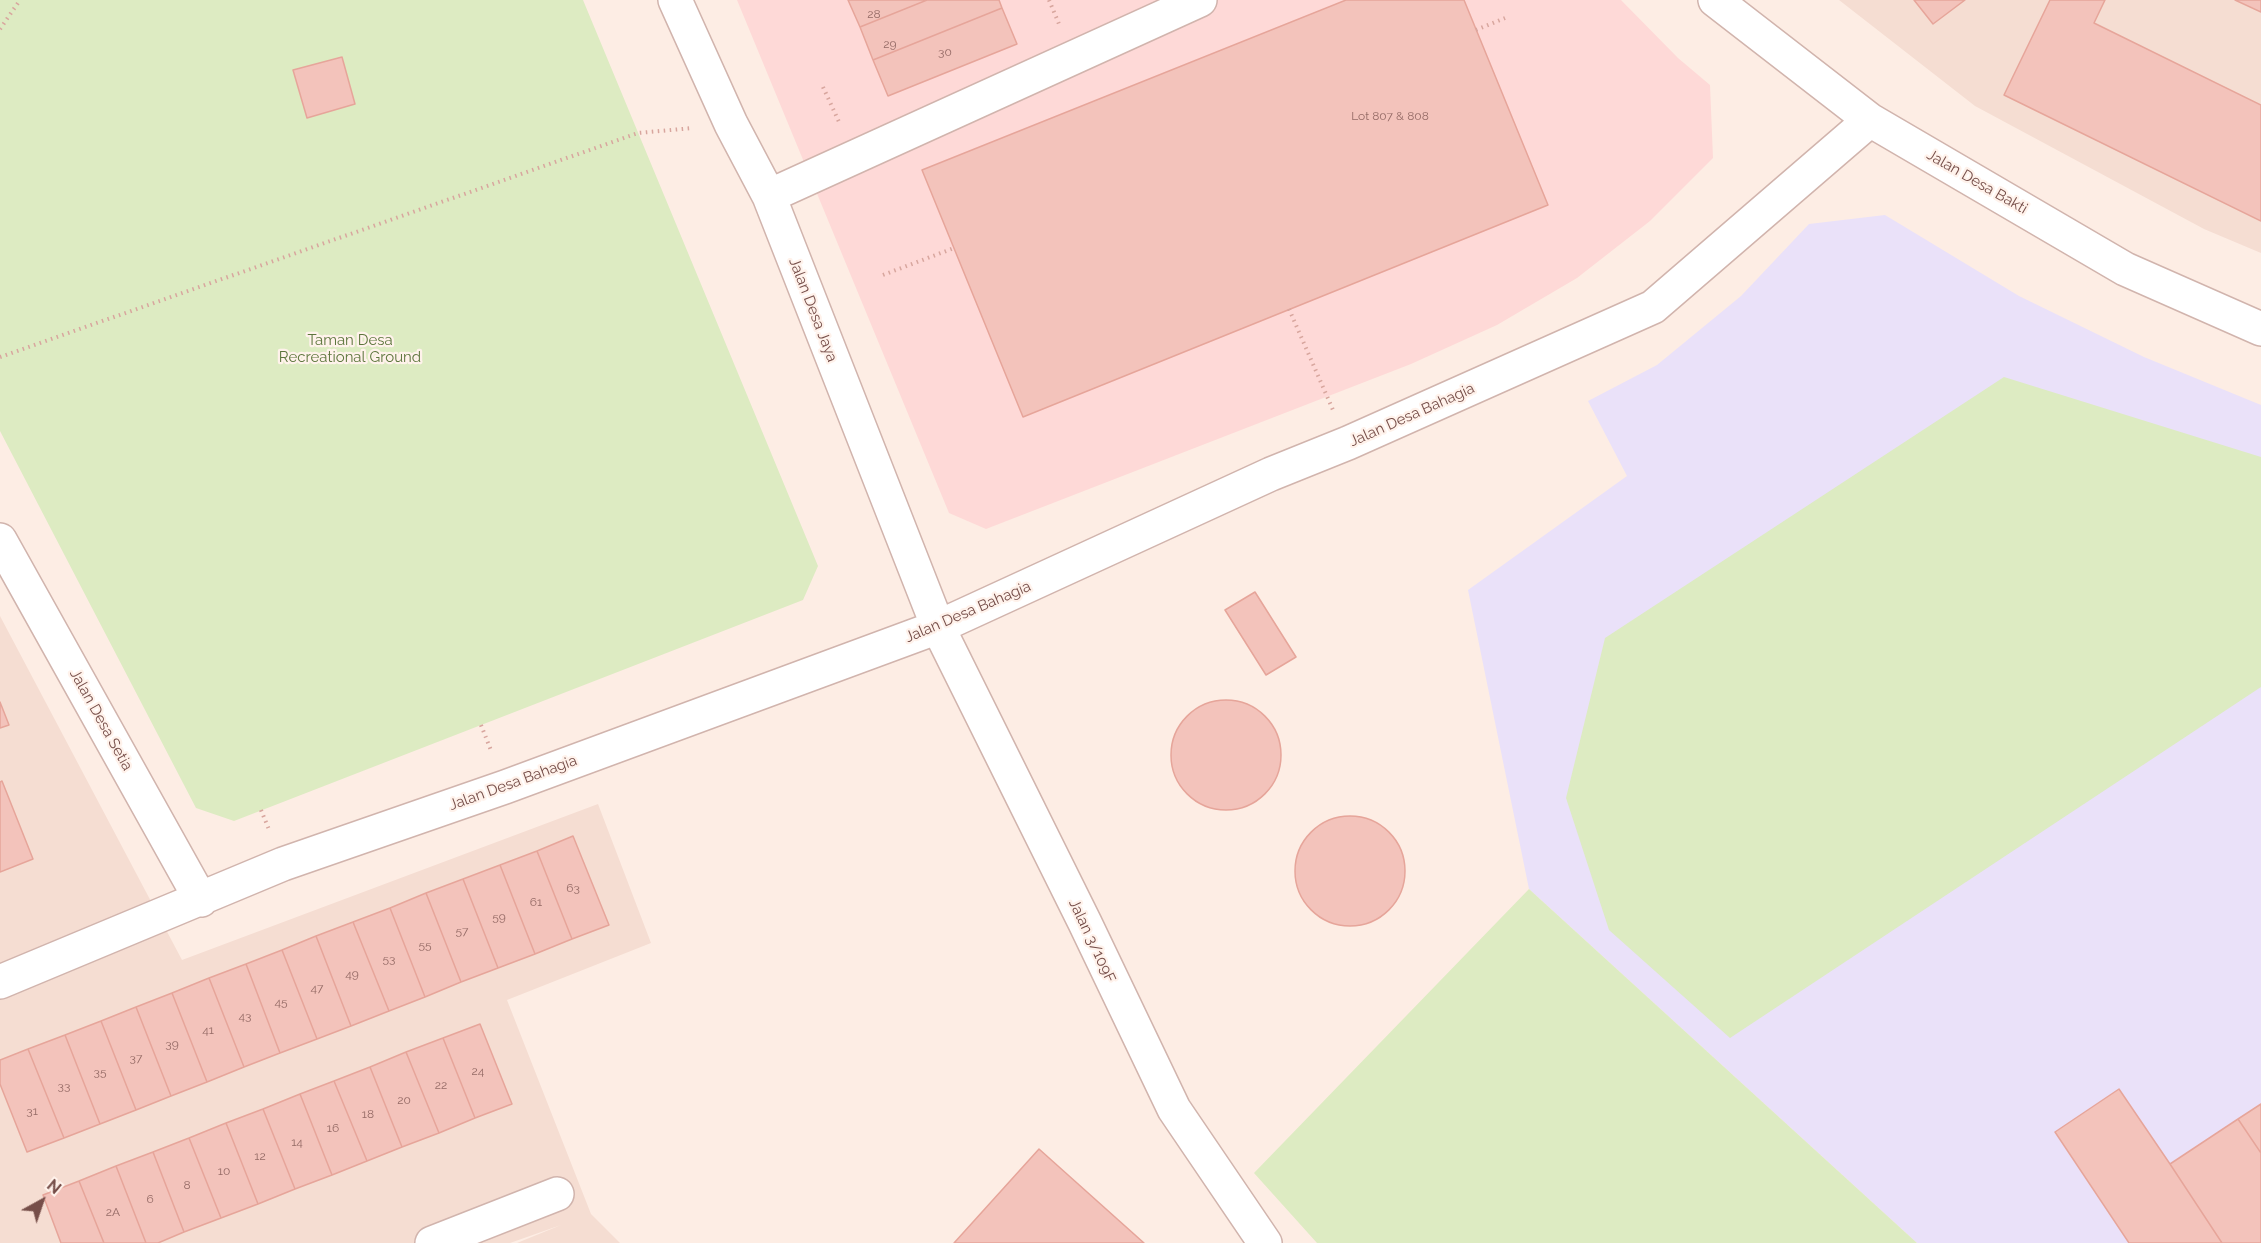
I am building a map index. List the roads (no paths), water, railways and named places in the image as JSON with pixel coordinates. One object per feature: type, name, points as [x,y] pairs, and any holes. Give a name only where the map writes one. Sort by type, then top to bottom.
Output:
[{"type":"street","name":"Jalan Desa Jaya","points":[[675,0],[731,124],[768,196],[938,627]]},
{"type":"street","points":[[768,196],[1200,0]]},
{"type":"street","name":"Jalan Desa Bakti","points":[[1715,0],[1869,120],[2125,268],[2261,329]]},
{"type":"street","name":"Jalan Desa Bahagia","points":[[0,982],[283,864],[505,787],[938,627],[1271,474],[1348,443],[1653,307],[1869,120]]},
{"type":"street","name":"Jalan Desa Setia","points":[[0,540],[201,900]]},
{"type":"street","name":"Jalan 3/109F","points":[[938,627],[1085,923],[1174,1109],[1265,1243]]},
{"type":"street","points":[[432,1243],[557,1194]]},
{"type":"park label","name":"Taman Desa Recreational Ground","points":[[350,348]]}]
